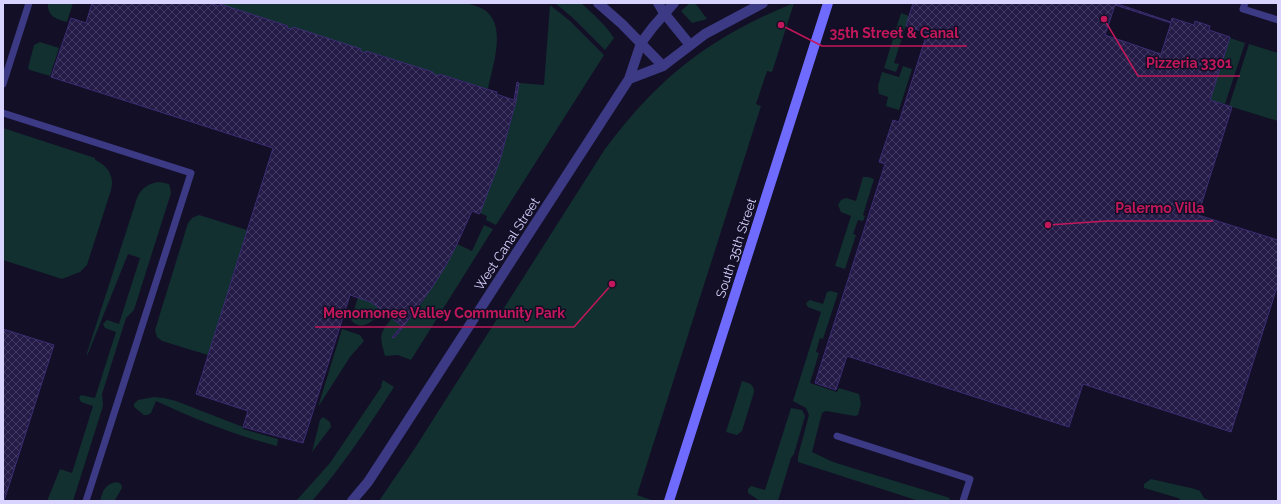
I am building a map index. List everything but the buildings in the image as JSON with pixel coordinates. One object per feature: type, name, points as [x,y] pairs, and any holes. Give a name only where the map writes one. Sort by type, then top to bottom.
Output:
[{"type":"main road","name":"South 35th Street","points":[[669,501],[828,3]]},
{"type":"street","points":[[598,3],[622,24],[663,66]]},
{"type":"street","points":[[658,3],[664,14],[690,45]]},
{"type":"street","name":"West Canal Street","points":[[352,501],[368,482],[629,79],[641,43],[674,3]]},
{"type":"street","points":[[629,79],[663,66],[718,26],[763,3]]},
{"type":"lane","points":[[3,84],[29,3]]},
{"type":"lane","points":[[1245,3],[1243,9],[1278,20]]},
{"type":"lane","points":[[3,113],[191,173],[86,501]]},
{"type":"lane","points":[[837,436],[970,479],[963,501]]},
{"type":"green space","points":[[48,3],[73,3],[67,22],[56,18],[51,14]]},
{"type":"green space","points":[[222,3],[466,3],[474,5],[486,11],[492,18],[496,27],[497,37],[495,59],[488,89],[440,74],[439,76],[433,74],[433,72],[367,51],[366,53],[360,51],[361,49],[287,28],[288,26],[222,5]]},
{"type":"green space","points":[[555,3],[581,3],[594,15],[607,28],[614,38],[605,50],[573,18]]},
{"type":"green space","points":[[690,3],[695,3],[707,19],[692,23],[681,11]]},
{"type":"green space","points":[[794,3],[772,72],[767,71],[756,104],[761,106],[637,495],[654,501],[379,501],[415,448],[605,149],[625,123],[666,80],[688,62],[737,30]]},
{"type":"green space","points":[[550,5],[570,21],[604,55],[496,225],[486,220],[487,216],[480,213],[508,133],[519,83],[544,85]]},
{"type":"green space","points":[[901,13],[909,16],[894,63],[899,64],[896,72],[884,68]]},
{"type":"green space","points":[[1230,38],[1245,43],[1225,104],[1210,100]]},
{"type":"green space","points":[[40,42],[59,48],[50,76],[28,68],[34,45]]},
{"type":"green space","points":[[1249,44],[1278,53],[1278,121],[1229,106]]},
{"type":"green space","points":[[903,66],[912,69],[899,110],[886,106],[888,97],[879,94],[878,86],[882,72],[899,77]]},
{"type":"green space","points":[[3,128],[95,158],[95,160],[103,165],[109,172],[112,180],[111,190],[87,265],[80,272],[62,279],[3,260]]},
{"type":"green space","points":[[863,177],[874,179],[863,215],[865,216],[863,221],[858,220],[853,234],[856,235],[845,269],[835,266],[851,216],[841,212],[838,205],[841,200],[846,198],[856,201]]},
{"type":"green space","points":[[160,182],[169,184],[171,193],[134,310],[126,318],[102,394],[103,406],[73,501],[47,501],[60,469],[72,473],[93,406],[81,402],[79,398],[81,395],[95,398],[116,332],[105,328],[103,324],[107,320],[119,324],[140,258],[128,254],[87,356],[137,198],[141,191],[146,187]]},
{"type":"green space","points":[[199,215],[247,230],[208,355],[162,341],[157,337],[155,330],[188,223],[192,218]]},
{"type":"green space","points":[[484,225],[493,229],[411,360],[398,355],[385,356],[381,336],[387,324],[392,318],[402,326],[392,337],[394,338],[428,293],[457,244],[472,251]]},
{"type":"green space","points":[[831,291],[838,293],[823,339],[820,338],[816,352],[819,353],[810,383],[837,392],[839,388],[859,394],[861,404],[858,415],[855,416],[826,411],[822,413],[812,452],[833,462],[950,498],[949,501],[919,501],[798,462],[798,456],[809,415],[806,408],[793,401],[821,312],[808,307],[806,304],[810,300],[823,304],[827,292]]},
{"type":"green space","points":[[358,297],[371,302],[382,311],[368,324],[359,325],[355,324],[351,320]]},
{"type":"green space","points":[[342,329],[360,335],[364,341],[350,357],[318,407]]},
{"type":"green space","points":[[383,380],[394,387],[345,460],[312,501],[296,501],[330,463],[382,386]]},
{"type":"green space","points":[[742,381],[749,383],[754,389],[754,392],[742,431],[737,435],[726,432]]},
{"type":"green space","points":[[154,397],[176,401],[243,427],[243,429],[278,439],[277,446],[245,437],[215,426],[156,401],[151,413],[147,415],[144,415],[134,407],[134,404],[138,400]]},
{"type":"green space","points":[[791,408],[802,410],[805,416],[794,454],[791,458],[778,501],[760,501],[748,493],[748,489],[751,486],[765,490]]},
{"type":"green space","points":[[323,417],[330,422],[331,427],[312,452],[320,420]]},
{"type":"green space","points":[[1151,479],[1195,489],[1200,491],[1204,498],[1209,501],[1182,501],[1178,498],[1144,488],[1144,484]]},
{"type":"green space","points":[[117,482],[121,484],[122,488],[115,500],[117,501],[100,501],[105,488],[110,484]]},
{"type":"place","name":"Pizzeria 3301","points":[[1104,19]]},
{"type":"place","name":"35th Street & Canal","points":[[781,25]]},
{"type":"place","name":"Palermo Villa","points":[[1048,225]]},
{"type":"place","name":"Menomonee Valley Community Park","points":[[612,284]]}]
